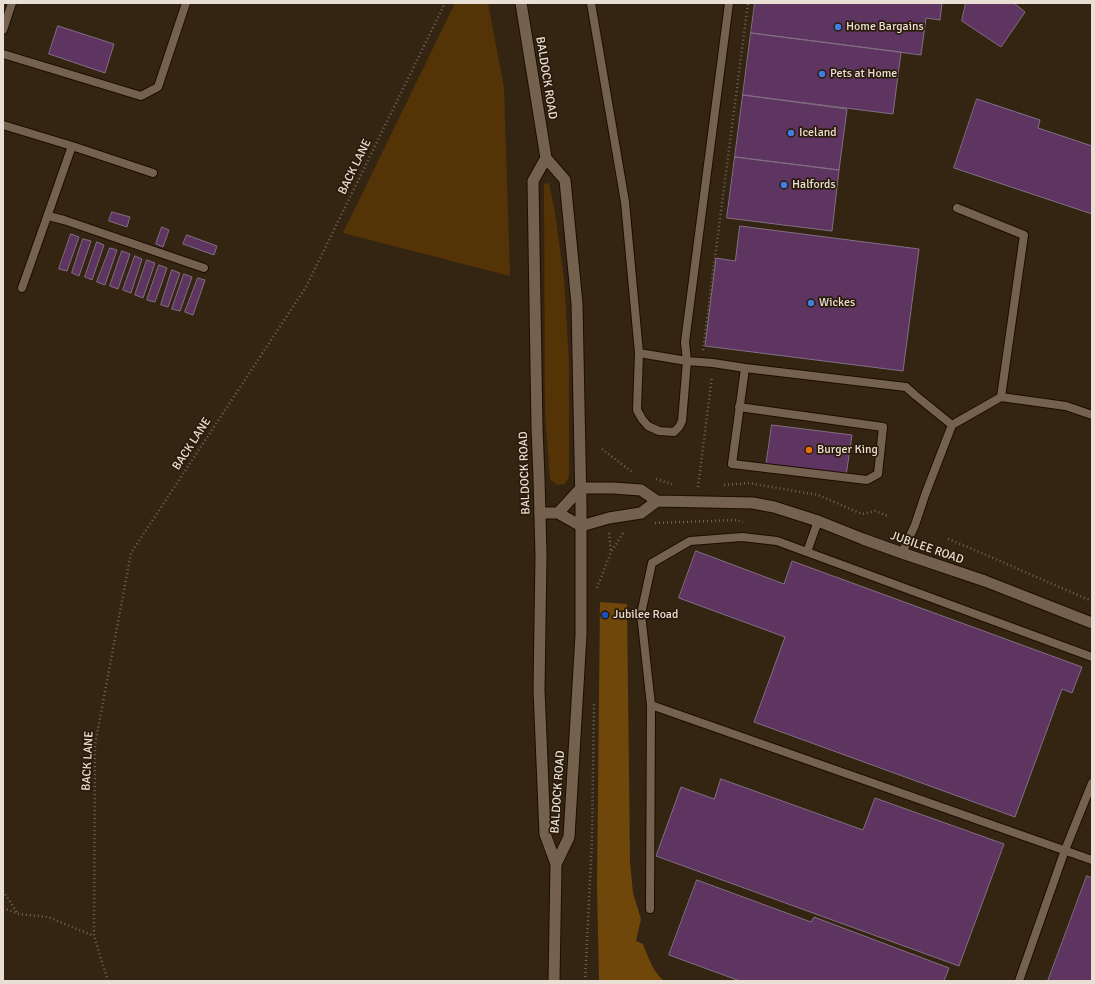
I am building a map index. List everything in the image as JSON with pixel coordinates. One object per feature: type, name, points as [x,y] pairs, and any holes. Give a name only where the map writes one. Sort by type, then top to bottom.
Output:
[{"type":"main road","name":"BALDOCK ROAD","points":[[521,3],[546,158],[564,180],[577,304],[581,488],[581,635],[569,837],[556,864]]},
{"type":"main road","name":"BALDOCK ROAD","points":[[546,158],[532,181],[541,555],[539,690],[545,834],[556,864]]},
{"type":"main road","points":[[540,513],[558,513],[581,526],[609,518],[641,513],[657,501],[641,490],[581,488],[558,513]]},
{"type":"main road","name":"JUBILEE ROAD","points":[[657,501],[753,503],[774,507],[818,521],[902,553],[985,580],[1092,623]]},
{"type":"main road","points":[[554,981],[556,864]]},
{"type":"lane","points":[[3,30],[12,3]]},
{"type":"lane","points":[[3,54],[141,96],[158,87],[186,3]]},
{"type":"lane","points":[[591,3],[625,202],[639,353],[637,410],[648,426],[659,431],[674,432],[682,421],[687,361],[685,342],[729,3]]},
{"type":"lane","points":[[3,124],[153,173]]},
{"type":"lane","points":[[22,288],[72,146]]},
{"type":"lane","points":[[957,208],[1024,235],[1001,397]]},
{"type":"lane","points":[[48,216],[71,222],[204,268]]},
{"type":"lane","points":[[639,353],[687,361],[906,387],[952,425]]},
{"type":"lane","points":[[739,407],[883,427],[878,474],[867,480],[732,464],[739,407],[745,368]]},
{"type":"lane","points":[[902,553],[915,525],[952,425],[1001,397],[1066,406],[1092,415]]},
{"type":"lane","points":[[806,552],[818,521]]},
{"type":"lane","points":[[650,910],[651,705],[641,614],[652,563],[690,541],[742,537],[777,541],[1092,657]]},
{"type":"lane","points":[[651,705],[1092,860]]},
{"type":"lane","points":[[1019,981],[1065,850],[1092,783]]},
{"type":"path","name":"BACK LANE","points":[[108,981],[94,936],[95,745],[131,553],[306,287],[445,3]]},
{"type":"path","points":[[698,487],[715,354],[703,352],[748,3]]},
{"type":"path","points":[[602,449],[630,472]]},
{"type":"path","points":[[948,539],[1092,601]]},
{"type":"path","points":[[596,591],[611,552]]},
{"type":"path","points":[[585,981],[592,840],[594,696]]},
{"type":"path","points":[[3,890],[18,914]]},
{"type":"path","points":[[3,908],[18,914],[48,917],[94,936]]},
{"type":"shaded area","points":[[455,3],[488,3],[504,88],[510,276],[343,233]]},
{"type":"shaded area","points":[[549,183],[555,213],[564,279],[569,364],[569,476],[565,484],[557,485],[550,479],[545,412],[544,184]]},
{"type":"shaded area","points":[[600,602],[627,604],[630,863],[633,893],[641,919],[636,941],[643,944],[654,969],[664,981],[599,981],[597,886]]},
{"type":"building","name":"Home Bargains","points":[[755,3],[942,3],[940,20],[926,18],[921,55],[751,33]]},
{"type":"building","points":[[966,3],[1015,3],[1025,12],[1001,47],[962,21]]},
{"type":"building","points":[[58,26],[114,44],[105,73],[49,54]]},
{"type":"building","name":"Pets at Home","points":[[751,33],[901,52],[893,114],[743,95]]},
{"type":"building","name":"Iceland","points":[[743,95],[847,109],[839,170],[735,157]]},
{"type":"building","points":[[977,99],[1040,120],[1038,128],[1092,146],[1092,214],[954,168]]},
{"type":"building","name":"Halfords","points":[[735,157],[839,170],[832,231],[727,218]]},
{"type":"building","points":[[112,212],[130,217],[127,227],[109,221]]},
{"type":"building","name":"Wickes","points":[[740,226],[919,249],[903,371],[705,346],[716,258],[735,261]]},
{"type":"building","points":[[162,227],[169,230],[163,247],[156,244]]},
{"type":"building","points":[[71,234],[79,237],[67,271],[59,269]]},
{"type":"building","points":[[187,235],[217,246],[214,255],[183,244]]},
{"type":"building","points":[[83,239],[91,241],[79,276],[72,273]]},
{"type":"building","points":[[97,242],[104,245],[92,280],[85,277]]},
{"type":"building","points":[[110,248],[117,250],[105,285],[97,282]]},
{"type":"building","points":[[122,251],[130,254],[118,289],[110,286]]},
{"type":"building","points":[[135,256],[142,259],[131,293],[123,290]]},
{"type":"building","points":[[147,260],[155,263],[143,298],[135,295]]},
{"type":"building","points":[[159,265],[167,268],[155,302],[147,300]]},
{"type":"building","points":[[172,270],[180,273],[168,307],[161,305]]},
{"type":"building","points":[[184,274],[192,277],[180,311],[172,309]]},
{"type":"building","points":[[198,278],[205,280],[193,315],[185,312]]},
{"type":"building","name":"Burger King","points":[[772,425],[852,435],[846,476],[766,466]]},
{"type":"building","points":[[696,551],[784,584],[792,561],[1082,667],[1072,693],[1062,689],[1015,817],[754,722],[785,637],[679,598]]},
{"type":"building","points":[[721,779],[863,830],[875,798],[1004,844],[959,966],[656,856],[681,787],[714,799]]},
{"type":"building","points":[[1087,876],[1092,878],[1092,981],[1048,981]]},
{"type":"building","points":[[697,880],[811,922],[814,917],[949,968],[944,981],[740,981],[669,955]]},
{"type":"place","name":"Home Bargains","points":[[838,27]]},
{"type":"place","name":"Pets at Home","points":[[822,74]]},
{"type":"place","name":"Iceland","points":[[791,133]]},
{"type":"place","name":"Halfords","points":[[784,185]]},
{"type":"place","name":"Wickes","points":[[811,303]]},
{"type":"place","name":"Burger King","points":[[809,450]]},
{"type":"place","name":"Jubilee Road","points":[[605,615]]}]
